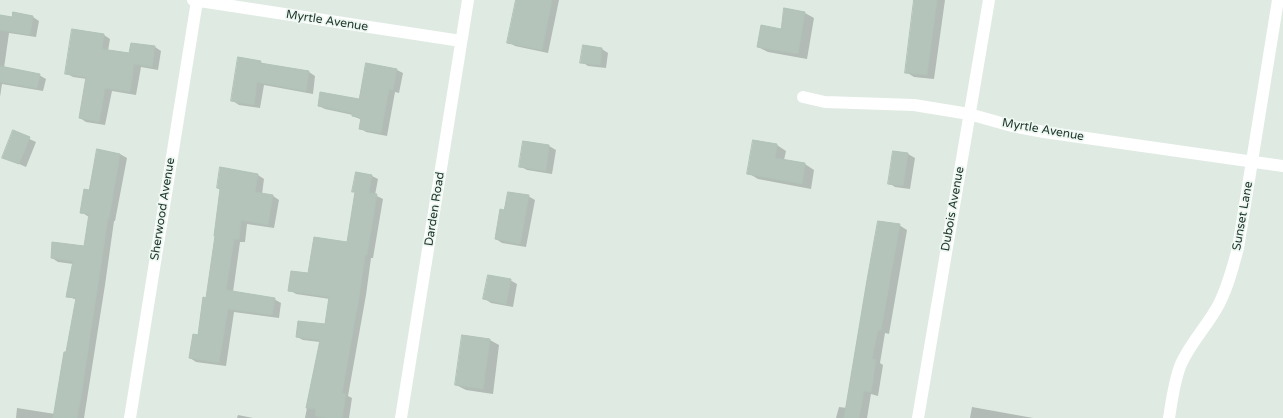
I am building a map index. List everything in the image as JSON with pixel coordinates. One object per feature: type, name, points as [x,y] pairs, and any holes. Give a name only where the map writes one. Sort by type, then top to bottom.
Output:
[{"type":"street","name":"Myrtle Avenue","points":[[195,0],[461,41]]},
{"type":"street","name":"Sherwood Avenue","points":[[130,418],[195,0]]},
{"type":"street","name":"Darden Road","points":[[401,418],[468,0]]},
{"type":"street","name":"Dubois Avenue","points":[[918,418],[989,0]]},
{"type":"street","name":"Sunset Lane","points":[[1169,418],[1174,384],[1180,366],[1188,349],[1219,304],[1229,280],[1238,248],[1278,0]]},
{"type":"street","name":"Myrtle Avenue","points":[[802,97],[825,102],[914,105],[969,114],[1012,126],[1044,132],[1283,166]]},
{"type":"building","points":[[516,0],[552,0],[542,50],[507,43]]},
{"type":"building","points":[[914,0],[937,0],[927,75],[905,73]]},
{"type":"building","points":[[784,8],[805,12],[798,54],[757,47],[761,25],[781,29]]},
{"type":"building","points":[[13,12],[33,16],[30,35],[0,30],[0,15],[12,17]]},
{"type":"building","points":[[72,29],[104,34],[102,49],[129,53],[131,43],[155,46],[152,67],[134,64],[130,92],[105,88],[99,122],[79,118],[86,77],[65,74]]},
{"type":"building","points":[[583,45],[602,48],[600,65],[580,63]]},
{"type":"building","points":[[238,57],[261,61],[260,63],[309,71],[306,91],[257,82],[254,105],[231,101]]},
{"type":"building","points":[[366,63],[397,69],[393,90],[389,89],[381,133],[359,129],[361,118],[352,116],[352,113],[318,106],[320,92],[359,99]]},
{"type":"building","points":[[0,66],[40,74],[37,88],[0,82]]},
{"type":"building","points":[[13,130],[30,137],[19,164],[2,158]]},
{"type":"building","points":[[753,140],[777,144],[775,158],[805,163],[802,184],[747,174]]},
{"type":"building","points":[[523,141],[549,145],[546,171],[519,167]]},
{"type":"building","points":[[97,149],[120,154],[108,218],[80,403],[77,418],[53,418],[64,352],[66,352],[76,298],[66,297],[73,261],[51,258],[52,242],[84,246],[89,214],[80,213],[84,189],[89,190]]},
{"type":"building","points":[[893,151],[908,153],[903,186],[888,184]]},
{"type":"building","points":[[220,167],[258,174],[255,192],[273,195],[268,225],[241,220],[239,239],[234,239],[226,290],[275,298],[272,315],[228,309],[219,363],[189,358],[193,334],[198,335],[203,297],[206,298],[215,236],[220,189],[217,188]]},
{"type":"building","points":[[356,172],[372,175],[369,193],[377,194],[367,255],[365,255],[342,393],[346,394],[342,418],[325,418],[315,416],[316,409],[306,408],[320,340],[296,337],[298,321],[325,324],[329,297],[288,291],[291,271],[308,273],[314,237],[347,242],[355,192],[352,192]]},
{"type":"building","points":[[508,192],[529,195],[520,244],[495,239],[500,209],[504,210]]},
{"type":"building","points":[[878,221],[900,224],[881,330],[878,330],[872,359],[876,360],[871,392],[864,391],[859,418],[844,418],[867,280]]},
{"type":"building","points":[[488,275],[511,279],[506,304],[483,299]]},
{"type":"building","points":[[462,335],[490,339],[483,389],[455,385]]}]
